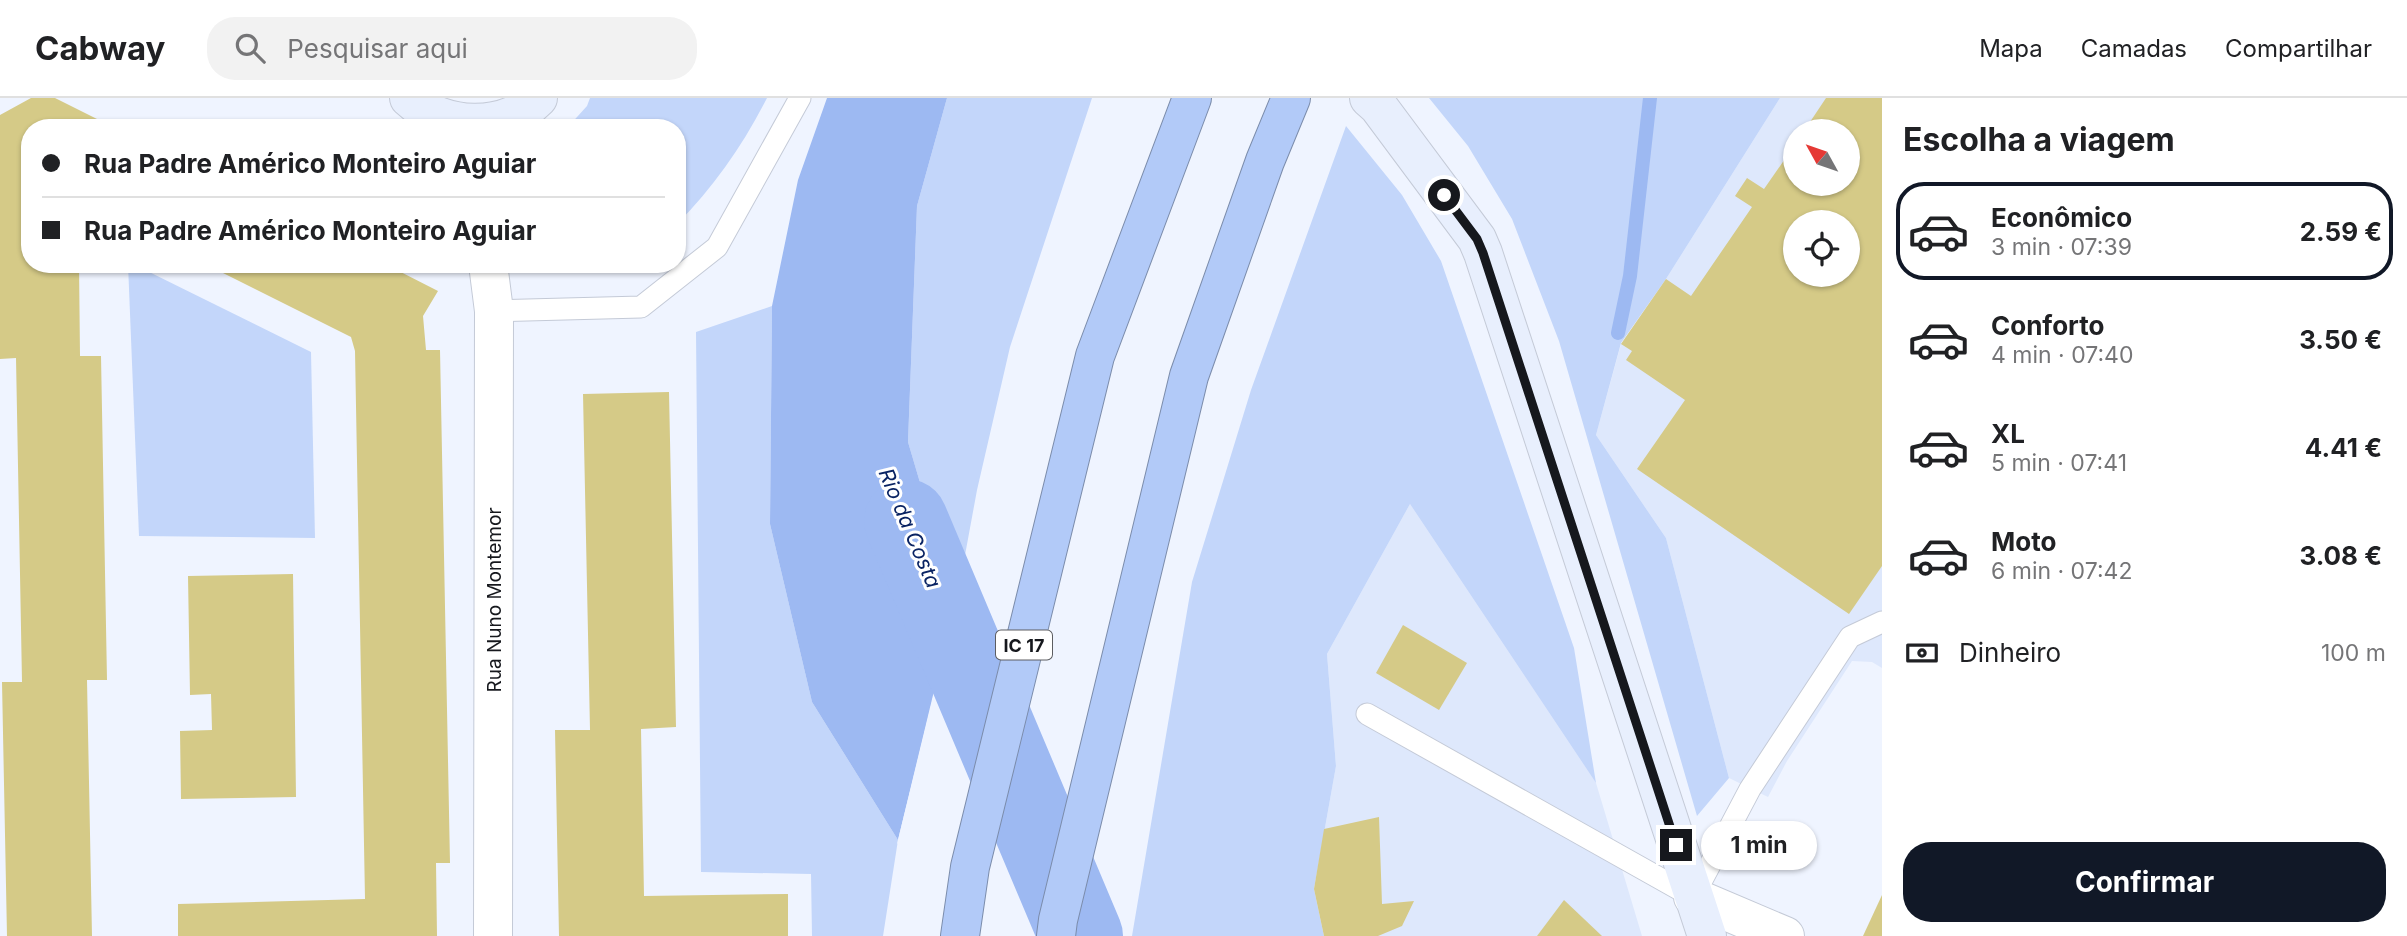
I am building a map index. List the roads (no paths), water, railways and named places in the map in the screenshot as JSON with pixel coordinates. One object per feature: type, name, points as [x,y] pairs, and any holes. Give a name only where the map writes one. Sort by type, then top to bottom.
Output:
[{"type":"highway","name":"IC 17","points":[[960,936],[970,866],[1095,356],[1192,98]]},
{"type":"highway","points":[[1056,936],[1189,376],[1265,161],[1291,98]]},
{"type":"street","points":[[1369,98],[1378,106],[1477,239],[1707,936]]},
{"type":"street","points":[[411,100],[434,115],[448,119]]},
{"type":"street","points":[[411,100],[431,119]]},
{"type":"street","points":[[499,119],[528,110]]},
{"type":"street","name":"Rua Nuno Montemor","points":[[489,273],[494,311],[493,936]]},
{"type":"street","points":[[1693,897],[1785,936]]},
{"type":"lane","points":[[686,271],[717,247],[800,98]]},
{"type":"lane","points":[[494,311],[641,307],[684,273]]},
{"type":"lane","points":[[1367,714],[1693,897],[1750,789],[1850,637],[1882,622]]},
{"type":"water","points":[[827,98],[947,98],[917,206],[908,442],[956,604],[898,840],[812,702],[770,524],[772,306],[798,180]]},
{"type":"waterway","points":[[1618,333],[1630,276],[1650,98]]},
{"type":"waterway","name":"Rio da Costa","points":[[906,521],[1081,936]]}]
